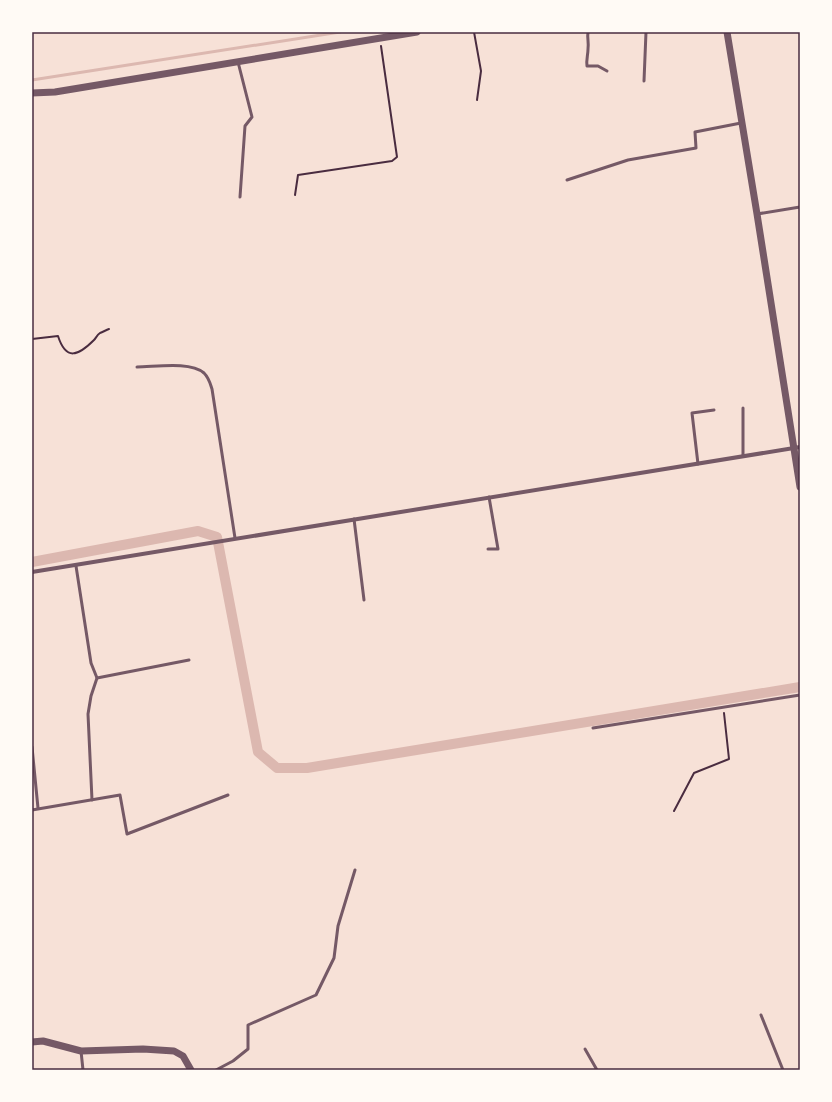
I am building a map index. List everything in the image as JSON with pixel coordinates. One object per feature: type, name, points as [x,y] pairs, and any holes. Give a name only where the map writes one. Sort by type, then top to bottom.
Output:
[{"type":"street","points":[[32,93],[55,92],[417,32]]},
{"type":"street","points":[[727,32],[797,447],[800,487]]},
{"type":"street","points":[[32,572],[797,447]]},
{"type":"street","points":[[32,1042],[42,1040],[81,1051],[142,1049],[174,1051],[183,1056],[191,1070]]},
{"type":"lane","points":[[588,32],[587,66],[598,66],[607,71]]},
{"type":"lane","points":[[644,81],[646,32]]},
{"type":"lane","points":[[238,62],[252,117],[245,126],[240,197]]},
{"type":"lane","points":[[567,180],[628,160],[696,148],[695,132],[743,122]]},
{"type":"lane","points":[[758,214],[800,207]]},
{"type":"lane","points":[[137,367],[187,366],[202,372],[209,379],[212,389],[236,538]]},
{"type":"lane","points":[[743,408],[744,456]]},
{"type":"lane","points":[[698,464],[692,413],[714,410]]},
{"type":"lane","points":[[488,549],[498,549],[489,498]]},
{"type":"lane","points":[[354,519],[364,600]]},
{"type":"lane","points":[[76,566],[91,663],[97,678],[91,696],[88,714],[92,800]]},
{"type":"lane","points":[[97,678],[189,660]]},
{"type":"lane","points":[[592,728],[800,695]]},
{"type":"lane","points":[[32,747],[38,808]]},
{"type":"lane","points":[[32,810],[120,795],[128,834],[228,795]]},
{"type":"lane","points":[[216,1070],[233,1061],[248,1049],[248,1025],[316,995],[334,958],[338,926],[355,870]]},
{"type":"lane","points":[[761,1015],[783,1070]]},
{"type":"lane","points":[[586,1049],[597,1070]]},
{"type":"lane","points":[[81,1051],[83,1070]]},
{"type":"path","points":[[474,32],[481,71],[477,100]]},
{"type":"path","points":[[295,195],[298,175],[392,161],[397,157],[379,38]]},
{"type":"path","points":[[32,339],[58,336],[66,352],[72,355],[77,354],[99,334],[109,329]]},
{"type":"path","points":[[674,811],[694,773],[729,760],[723,707]]},
{"type":"waterway","points":[[32,80],[340,32]]},
{"type":"waterway","points":[[32,562],[198,531],[217,537],[258,752],[277,768],[307,768],[800,687]]}]
